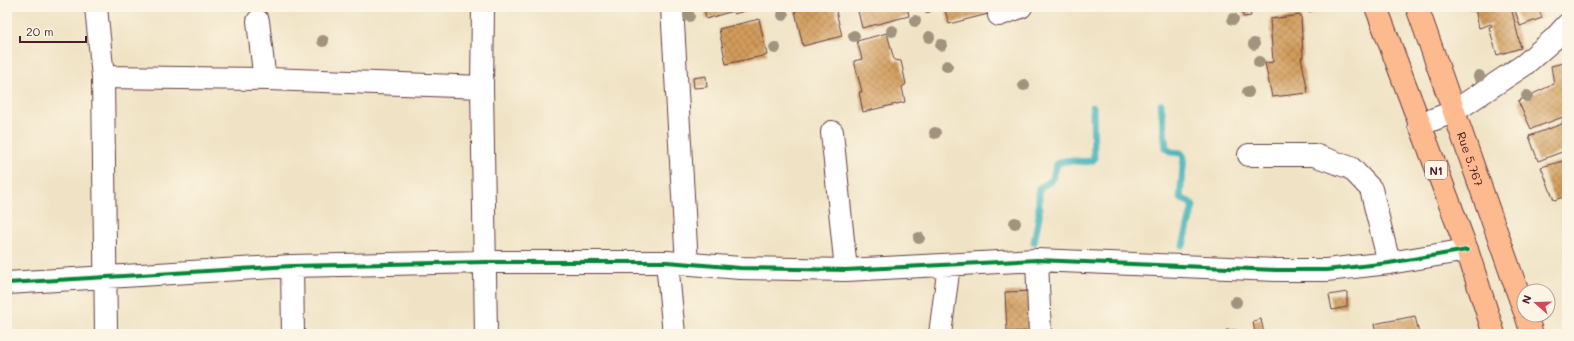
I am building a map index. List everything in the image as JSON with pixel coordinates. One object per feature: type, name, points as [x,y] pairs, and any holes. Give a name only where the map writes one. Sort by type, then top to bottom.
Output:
[{"type":"highway","name":"N1","points":[[1376,7],[1467,250],[1494,334]]},
{"type":"highway","name":"Rue 5.767","points":[[1417,7],[1516,288]]},
{"type":"highway","points":[[1529,323],[1532,334]]},
{"type":"street","points":[[96,7],[103,77],[106,334]]},
{"type":"street","points":[[483,7],[482,87],[486,334]]},
{"type":"street","points":[[672,7],[677,263],[674,334]]},
{"type":"street","points":[[999,15],[1021,7]]},
{"type":"street","points":[[258,21],[264,73],[269,79]]},
{"type":"street","points":[[1419,125],[1453,112],[1524,65],[1555,38],[1567,25]]},
{"type":"street","points":[[103,77],[269,79],[482,87]]},
{"type":"street","points":[[832,132],[846,270]]},
{"type":"street","points":[[1249,155],[1314,155],[1351,168],[1371,190],[1389,263]]},
{"type":"street","points":[[7,283],[292,266],[485,262],[677,263],[740,268],[846,270],[1037,260],[1276,270],[1326,270],[1389,263],[1467,250]]},
{"type":"street","points":[[1037,260],[1040,334]]},
{"type":"street","points":[[940,334],[949,265]]},
{"type":"street","points":[[292,266],[293,334]]},
{"type":"building","points":[[704,7],[748,7],[749,10],[734,14],[733,11],[706,19]]},
{"type":"building","points":[[811,7],[835,7],[842,36],[803,46],[795,11]]},
{"type":"building","points":[[857,7],[907,7],[909,16],[862,28]]},
{"type":"building","points":[[924,7],[941,7],[927,13]]},
{"type":"building","points":[[944,7],[986,7],[988,14],[949,24]]},
{"type":"building","points":[[1242,7],[1249,7],[1251,16],[1243,17]]},
{"type":"building","points":[[1308,7],[1324,7],[1309,12]]},
{"type":"building","points":[[1468,7],[1511,7],[1521,48],[1497,55],[1489,27],[1492,26],[1491,24],[1479,28],[1475,9],[1469,10]]},
{"type":"building","points":[[1514,7],[1538,7],[1542,18],[1520,26]]},
{"type":"building","points":[[1301,15],[1303,57],[1301,57],[1308,93],[1272,97],[1265,63],[1273,62],[1270,19]]},
{"type":"building","points":[[759,19],[767,55],[726,64],[719,29]]},
{"type":"building","points":[[887,33],[894,60],[901,61],[906,84],[902,87],[905,102],[863,112],[859,92],[862,92],[854,61],[862,59],[857,41]]},
{"type":"building","points":[[1567,62],[1567,150],[1538,161],[1529,136],[1562,124],[1563,117],[1531,129],[1518,101],[1554,84],[1551,66]]},
{"type":"building","points":[[706,76],[707,87],[694,88],[693,78]]},
{"type":"building","points":[[1567,160],[1567,196],[1554,200],[1541,167]]},
{"type":"building","points":[[1033,291],[1034,331],[1007,332],[1005,292]]},
{"type":"building","points":[[1347,292],[1347,307],[1332,310],[1329,295]]},
{"type":"building","points":[[1415,316],[1419,334],[1376,334],[1374,324]]},
{"type":"building","points":[[1261,319],[1264,334],[1255,334],[1253,321]]},
{"type":"building","points":[[1226,330],[1236,330],[1236,334],[1226,334]]},
{"type":"waterway","points":[[1161,104],[1166,148],[1171,152],[1181,153],[1184,157],[1180,198],[1189,202],[1193,206],[1183,246]]},
{"type":"waterway","points":[[1034,242],[1039,216],[1039,188],[1052,180],[1057,164],[1067,161],[1087,162],[1094,159],[1093,107]]},
{"type":"cycle path","points":[[7,283],[292,266],[485,262],[667,262],[740,268],[846,270],[1037,260],[1276,270],[1326,270],[1389,263],[1467,250]]}]
